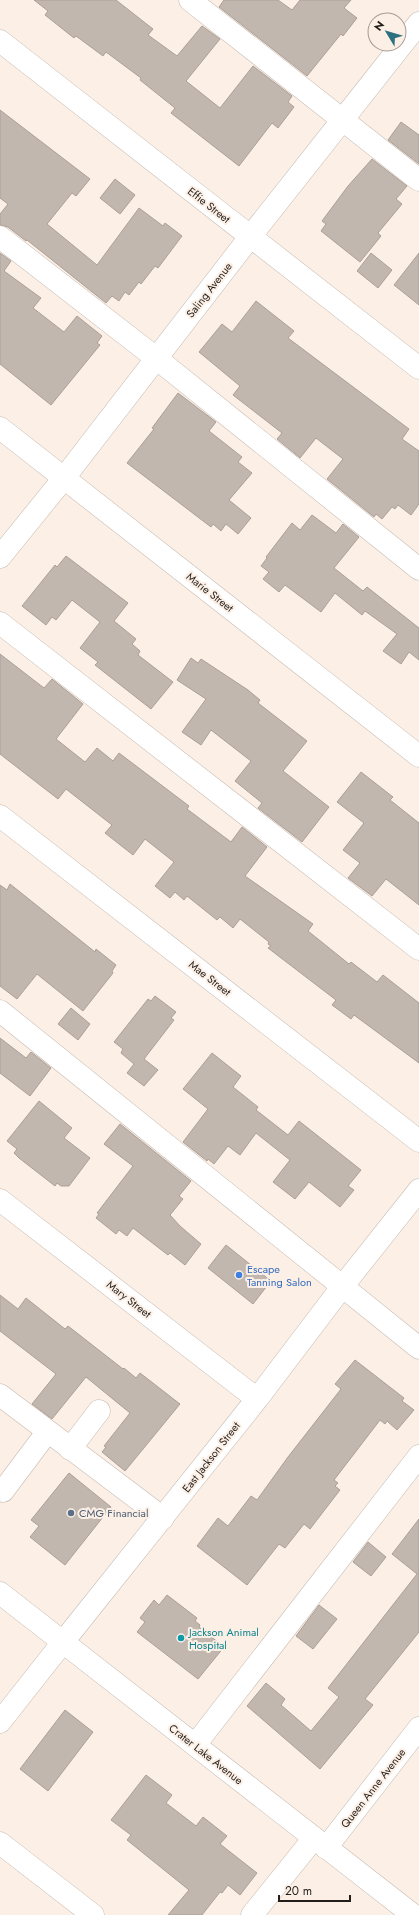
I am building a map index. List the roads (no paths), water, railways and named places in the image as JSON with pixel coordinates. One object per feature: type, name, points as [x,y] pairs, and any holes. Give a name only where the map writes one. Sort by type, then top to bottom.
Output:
[{"type":"street","points":[[190,0],[419,180]]},
{"type":"street","name":"Saling Avenue","points":[[0,557],[64,478],[250,237],[419,23]]},
{"type":"street","name":"Effie Street","points":[[0,41],[419,368]]},
{"type":"street","points":[[0,237],[156,358],[419,569]]},
{"type":"street","name":"Marie Street","points":[[0,428],[419,756]]},
{"type":"street","points":[[0,623],[419,949]]},
{"type":"street","name":"Mae Street","points":[[0,816],[419,1141]]},
{"type":"street","points":[[0,1011],[419,1348]]},
{"type":"street","name":"East Jackson Street","points":[[0,1722],[257,1399],[342,1287],[419,1190]]},
{"type":"street","name":"Mary Street","points":[[0,1200],[257,1399]]},
{"type":"street","points":[[0,1395],[162,1518]]},
{"type":"street","points":[[70,1449],[99,1411]]},
{"type":"street","points":[[0,1489],[3,1491],[48,1431]]},
{"type":"street","points":[[195,1745],[419,1456]]},
{"type":"street","name":"Crater Lake Avenue","points":[[0,1592],[413,1915]]},
{"type":"street","name":"Queen Anne Avenue","points":[[252,1915],[320,1843],[419,1728]]},
{"type":"street","points":[[0,1843],[93,1915]]},
{"type":"place","name":"Escape Tanning Salon","points":[[239,1275]]},
{"type":"place","name":"CMG Financial","points":[[71,1513]]},
{"type":"place","name":"Jackson Animal Hospital","points":[[181,1638]]}]
